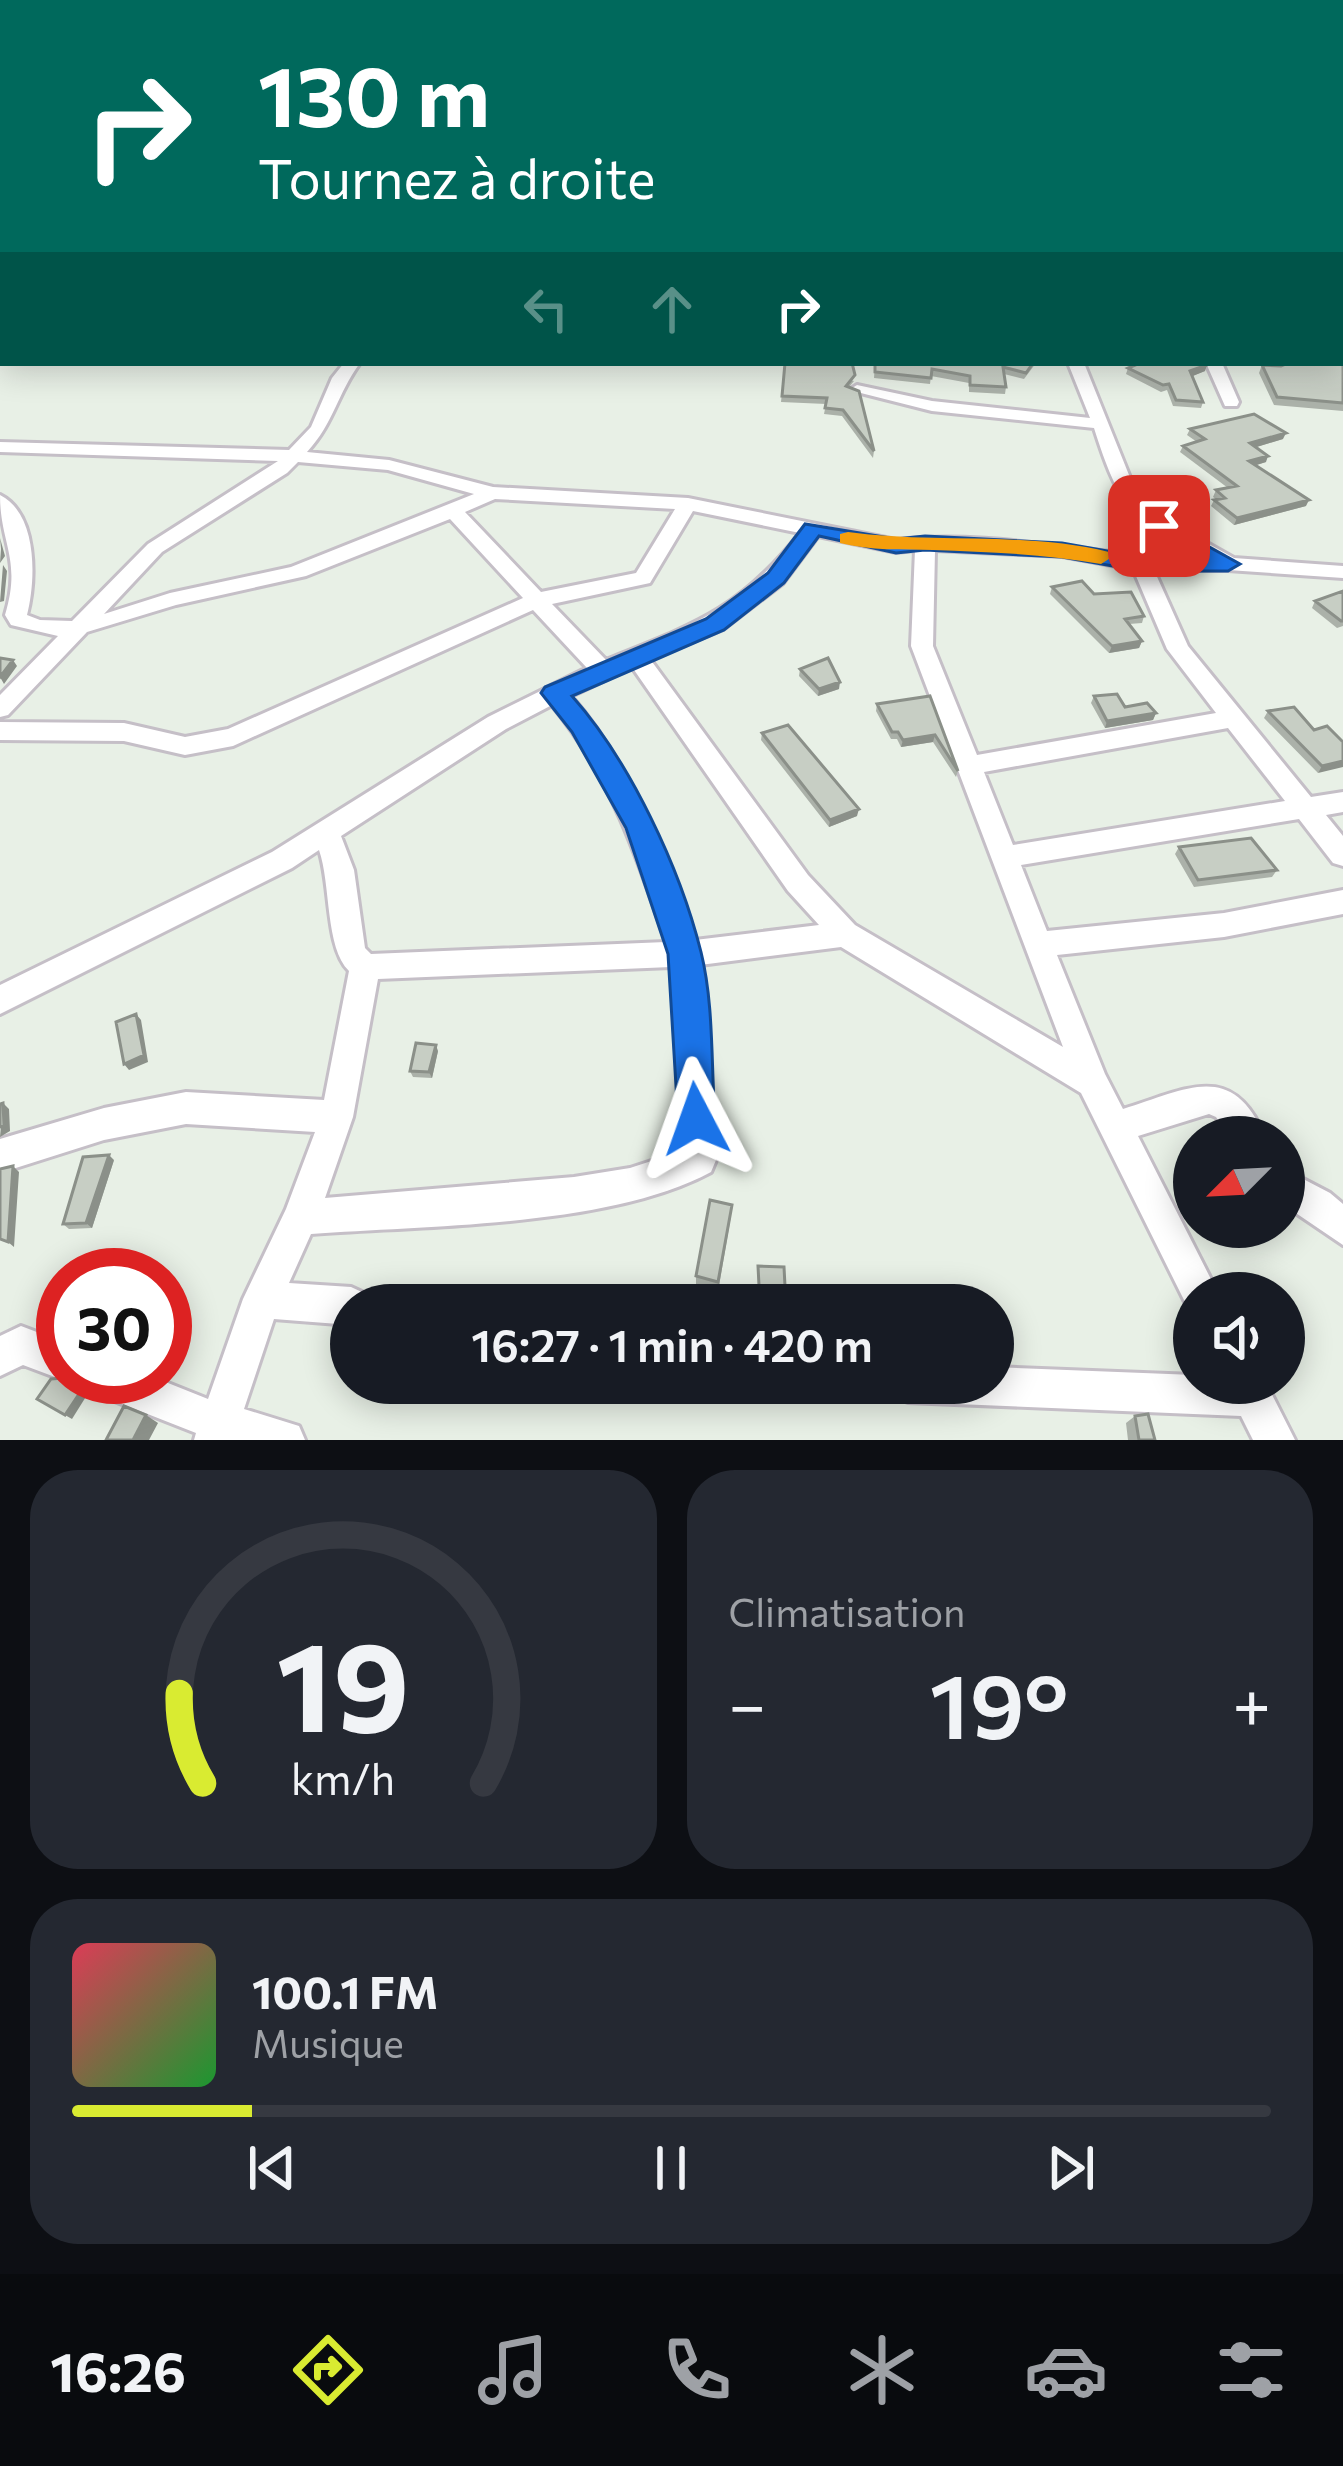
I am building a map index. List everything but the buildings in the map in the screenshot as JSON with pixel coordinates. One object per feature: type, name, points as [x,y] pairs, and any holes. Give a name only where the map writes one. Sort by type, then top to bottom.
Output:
[{"type":"street","points":[[0,709],[155,548],[256,489],[320,429],[350,366]]},
{"type":"street","points":[[1078,366],[1090,386],[1135,506],[1159,526],[1228,564]]},
{"type":"street","points":[[1215,366],[1232,402]]},
{"type":"street","points":[[857,390],[932,406],[1102,424]]},
{"type":"street","points":[[3,450],[292,456],[389,466],[492,493],[688,504],[896,546],[925,543],[1062,550],[1141,564],[1343,572]]},
{"type":"street","points":[[0,501],[13,520],[25,565],[19,620],[79,628],[166,601],[264,582],[344,558],[418,530],[492,493]]},
{"type":"street","points":[[0,731],[124,732],[185,746],[233,737],[537,600],[643,578],[688,504]]},
{"type":"street","points":[[452,510],[602,670]]},
{"type":"street","points":[[0,1000],[282,860],[423,766],[555,693],[715,624],[776,578],[813,529]]},
{"type":"street","points":[[925,543],[922,646],[1092,1082],[1189,1272]]},
{"type":"street","points":[[1141,564],[1178,649],[1343,855]]},
{"type":"street","points":[[638,659],[799,883],[845,934],[1092,1082]]},
{"type":"street","points":[[301,1217],[574,1195],[691,1168],[699,1160],[685,954],[640,828],[583,725],[555,693]]},
{"type":"street","points":[[971,765],[1234,718]]},
{"type":"street","points":[[1006,857],[1343,802]]},
{"type":"street","points":[[326,831],[340,870],[351,954],[365,967],[685,954],[845,934]]},
{"type":"street","points":[[1039,944],[1224,925],[1343,902]]},
{"type":"street","points":[[217,1432],[262,1299],[301,1217],[337,1118],[365,967]]},
{"type":"street","points":[[1116,1127],[1210,1098],[1228,1106],[1234,1116]]},
{"type":"street","points":[[0,1156],[104,1124],[186,1108],[337,1118]]},
{"type":"street","points":[[1305,1197],[1343,1227]]},
{"type":"street","points":[[262,1299],[330,1304]]},
{"type":"street","points":[[0,1357],[22,1345],[36,1350]]},
{"type":"street","points":[[1014,1385],[1173,1388]]},
{"type":"street","points":[[159,1404],[217,1432],[285,1440]]},
{"type":"street","points":[[1256,1404],[1275,1440]]},
{"type":"slow traffic","points":[[848,539],[896,546],[925,543],[1062,550],[1101,557]]},
{"type":"route","points":[[696,1119],[685,954],[640,828],[583,725],[555,693],[715,624],[776,578],[813,529],[896,546],[925,543],[1062,550],[1141,564],[1228,564],[1159,526]]}]
